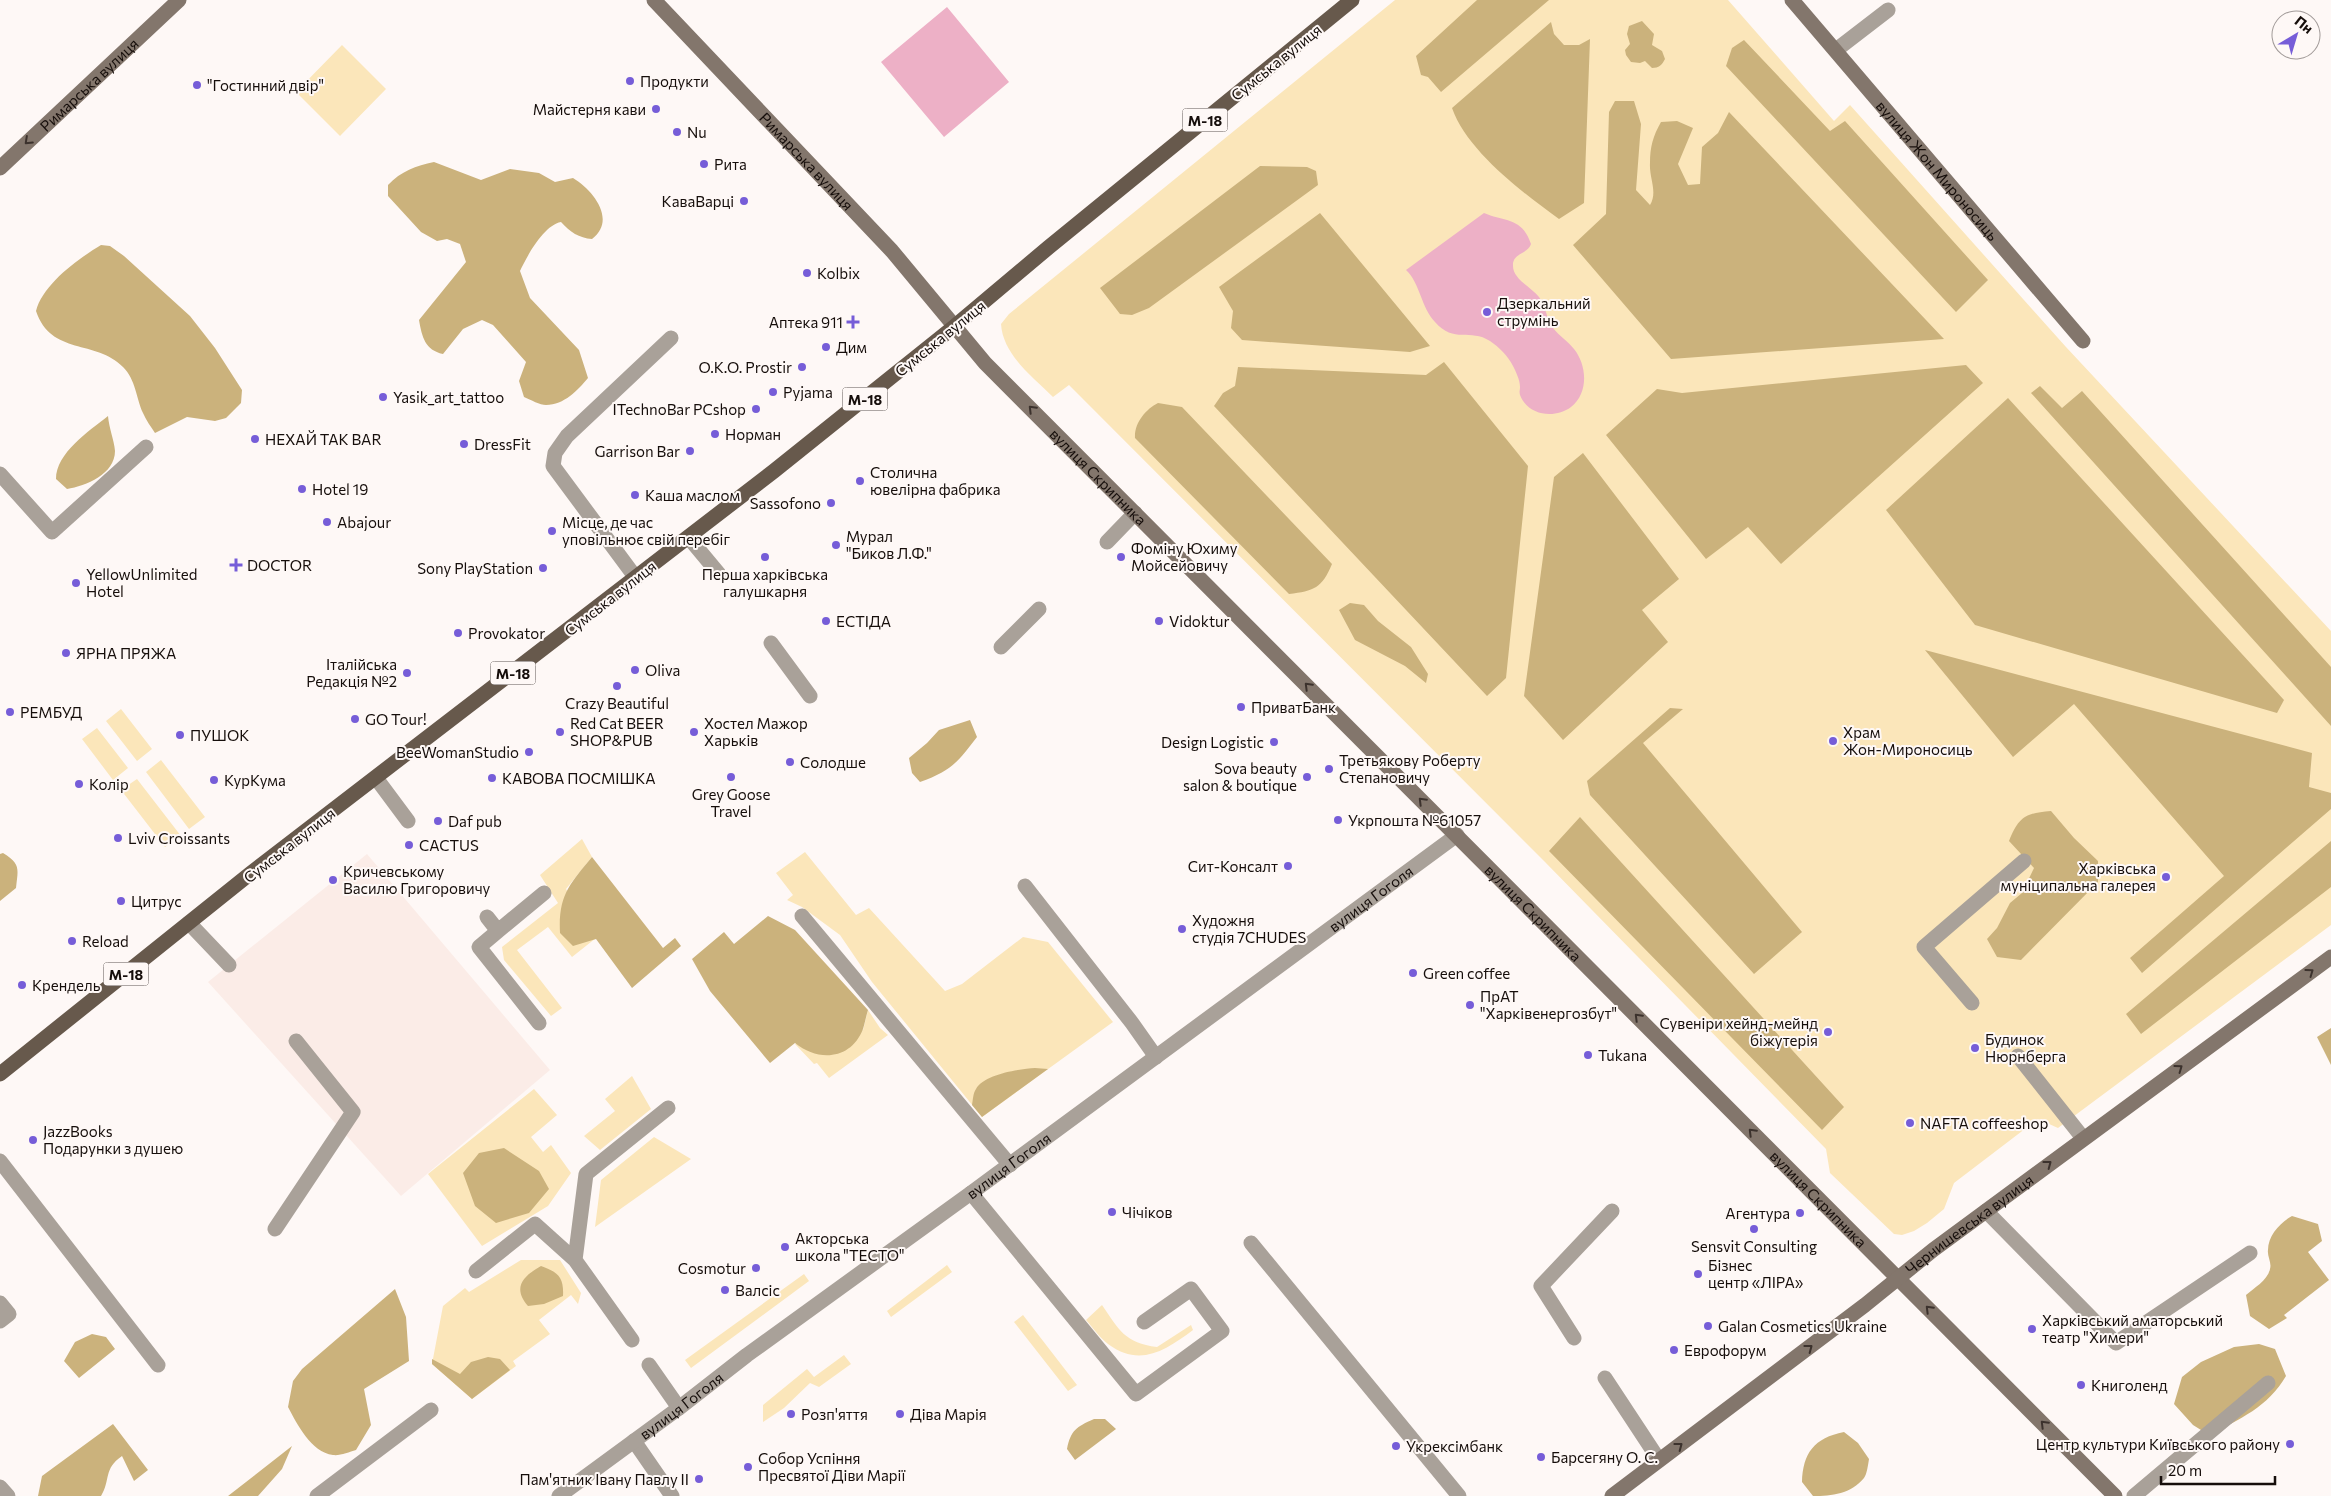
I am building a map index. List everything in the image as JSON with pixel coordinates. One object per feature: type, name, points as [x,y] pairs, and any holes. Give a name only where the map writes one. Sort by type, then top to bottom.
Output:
[{"type":"main road","name":"Сумська вулиця","points":[[0,1074],[189,923],[689,538],[955,326],[1352,0]]},
{"type":"street","name":"Римарська вулиця","points":[[0,168],[179,0]]},
{"type":"street","name":"Римарська вулиця","points":[[654,0],[892,251],[955,326]]},
{"type":"street","name":"вулиця Жон Мироносиць","points":[[1792,0],[2031,283],[2083,341]]},
{"type":"street","points":[[1836,50],[1888,10]]},
{"type":"street","name":"вулиця Скрипника","points":[[955,326],[986,363],[2115,1496]]},
{"type":"street","points":[[636,578],[552,466],[555,453],[567,436],[671,338]]},
{"type":"street","points":[[0,474],[52,532],[146,447]]},
{"type":"street","points":[[1107,542],[1136,513]]},
{"type":"street","points":[[689,538],[718,574]]},
{"type":"street","points":[[1001,647],[1039,609]]},
{"type":"street","points":[[771,643],[810,696]]},
{"type":"street","points":[[376,778],[408,822]]},
{"type":"street","name":"вулиця Гоголя","points":[[559,1496],[679,1408],[747,1355],[1010,1165],[1457,835]]},
{"type":"street","points":[[1972,1003],[1924,947],[2024,861]]},
{"type":"street","points":[[1025,886],[1156,1057]]},
{"type":"street","points":[[538,1024],[479,947],[544,893]]},
{"type":"street","points":[[802,916],[1010,1165]]},
{"type":"street","points":[[487,917],[498,931]]},
{"type":"street","points":[[189,923],[229,965]]},
{"type":"street","name":"Чернишевська вулиця","points":[[1612,1496],[2083,1138],[2331,957]]},
{"type":"street","points":[[274,1229],[353,1112],[296,1041]]},
{"type":"street","points":[[2018,1056],[2083,1138]]},
{"type":"street","points":[[575,1260],[586,1174],[668,1108]]},
{"type":"street","points":[[0,1161],[158,1365]]},
{"type":"street","points":[[971,1193],[1136,1394],[1222,1331],[1190,1289],[1144,1322]]},
{"type":"street","points":[[1574,1338],[1541,1286],[1612,1211]]},
{"type":"street","points":[[1986,1211],[2116,1343],[2250,1253]]},
{"type":"street","points":[[476,1271],[536,1224],[575,1260],[632,1340]]},
{"type":"street","points":[[1251,1243],[1459,1496]]},
{"type":"street","points":[[0,1303],[9,1314],[0,1321]]},
{"type":"street","points":[[649,1365],[679,1408]]},
{"type":"street","points":[[1605,1378],[1660,1460]]},
{"type":"street","points":[[2134,1496],[2268,1383]]},
{"type":"street","points":[[317,1496],[432,1410]]},
{"type":"street","points":[[634,1441],[672,1496]]},
{"type":"street","points":[[0,1487],[8,1496]]},
{"type":"shaded area","points":[[1395,0],[1728,0],[1834,121],[1850,105],[2066,347],[2331,631],[2331,925],[2058,1128],[2038,1119],[1954,1183],[1944,1209],[1914,1231],[1902,1235],[1894,1234],[1830,1173],[1826,1149],[1545,862],[1069,385],[1053,397],[1020,365],[1007,346],[1001,324],[1009,314]]},
{"type":"shaded area","points":[[1477,0],[1549,0],[1441,92],[1428,77],[1421,75],[1416,56]]},
{"type":"shaded area","points":[[947,7],[1009,82],[944,137],[881,62]]},
{"type":"shaded area","points":[[1642,21],[1654,34],[1652,45],[1662,51],[1665,59],[1657,67],[1652,68],[1645,61],[1640,63],[1631,62],[1626,55],[1625,50],[1630,44],[1627,34],[1629,26]]},
{"type":"shaded area","points":[[1551,22],[1554,34],[1564,45],[1579,45],[1590,39],[1584,203],[1559,219],[1513,184],[1483,155],[1459,124],[1452,108]]},
{"type":"shaded area","points":[[1744,40],[1830,131],[1845,121],[1988,280],[1956,312],[1726,66],[1732,48]]},
{"type":"shaded area","points":[[342,45],[386,89],[340,136],[296,92]]},
{"type":"shaded area","points":[[1615,101],[1634,101],[1641,124],[1636,190],[1650,205],[1653,195],[1650,169],[1652,142],[1661,122],[1677,121],[1693,128],[1678,164],[1688,185],[1700,184],[1702,147],[1718,133],[1729,112],[1944,339],[1671,359],[1573,245],[1606,214],[1609,112]]},
{"type":"shaded area","points":[[434,162],[481,180],[510,169],[539,173],[555,182],[573,178],[588,190],[599,206],[602,223],[599,231],[592,239],[575,234],[561,222],[555,224],[542,235],[520,271],[530,298],[579,350],[588,378],[565,400],[546,405],[524,397],[519,381],[526,362],[493,325],[482,320],[463,329],[443,354],[432,349],[425,342],[419,320],[466,262],[460,244],[447,239],[437,241],[421,232],[388,196],[388,185],[398,176],[409,170]]},
{"type":"shaded area","points":[[1260,166],[1307,167],[1316,171],[1318,185],[1149,308],[1132,315],[1120,314],[1100,288]]},
{"type":"shaded area","points":[[1320,213],[1430,346],[1410,352],[1242,340],[1231,328],[1233,311],[1219,287]]},
{"type":"shaded area","name":"Дзеркальний струмінь","points":[[1484,213],[1518,225],[1527,235],[1531,244],[1527,250],[1515,258],[1513,262],[1514,271],[1519,279],[1539,297],[1553,328],[1574,349],[1582,363],[1584,379],[1581,394],[1577,401],[1565,411],[1550,414],[1535,411],[1529,407],[1520,395],[1519,382],[1515,371],[1503,352],[1483,337],[1455,334],[1442,329],[1430,316],[1411,275],[1406,270]]},
{"type":"shaded area","points":[[101,245],[110,246],[124,256],[190,316],[215,348],[242,390],[241,403],[226,418],[215,421],[187,417],[155,433],[143,413],[131,378],[123,367],[112,358],[63,341],[52,335],[43,325],[36,311],[46,291],[62,273]]},
{"type":"shaded area","points":[[1444,362],[1528,466],[1506,678],[1487,696],[1214,406],[1223,393],[1235,386],[1238,367],[1426,375]]},
{"type":"shaded area","points":[[1966,365],[1983,383],[1781,564],[1748,527],[1706,559],[1606,435],[1657,389],[1682,393]]},
{"type":"shaded area","points":[[2040,386],[2062,408],[2082,391],[2331,667],[2331,726],[2031,393]]},
{"type":"shaded area","points":[[2008,398],[2284,700],[2277,713],[1975,625],[1886,510]]},
{"type":"shaded area","points":[[1158,403],[1182,407],[1332,564],[1321,583],[1311,590],[1289,594],[1135,438],[1136,427],[1142,417]]},
{"type":"shaded area","points":[[108,416],[114,443],[114,459],[98,478],[83,485],[67,489],[56,479],[57,469],[61,460],[75,443]]},
{"type":"shaded area","points":[[1583,453],[1679,579],[1642,610],[1668,642],[1563,740],[1524,696],[1554,477]]},
{"type":"shaded area","points":[[1350,603],[1364,605],[1378,621],[1411,647],[1428,674],[1426,683],[1405,666],[1355,640],[1339,610]]},
{"type":"shaded area","points":[[1925,650],[2312,753],[2309,787],[2331,793],[2331,809],[2142,973],[2130,958],[2224,876],[2074,704],[2013,757]]},
{"type":"shaded area","points":[[1670,708],[1683,709],[1643,743],[1802,932],[1754,974],[1590,795],[1587,781]]},
{"type":"shaded area","points":[[121,709],[152,749],[137,761],[106,721]]},
{"type":"shaded area","points":[[970,720],[977,737],[947,770],[920,782],[912,773],[909,758],[939,730]]},
{"type":"shaded area","points":[[97,728],[128,768],[113,780],[82,739]]},
{"type":"shaded area","points":[[161,760],[205,817],[189,829],[146,772]]},
{"type":"shaded area","points":[[137,779],[181,836],[165,847],[121,790]]},
{"type":"shaded area","points":[[2051,811],[2074,838],[2098,861],[2098,882],[2021,960],[1997,957],[1987,939],[1997,928],[2010,903],[2022,893],[2034,868],[2009,841],[2016,826],[2024,818],[2035,813]]},
{"type":"shaded area","points":[[1580,817],[1844,1107],[1822,1130],[1549,851]]},
{"type":"shaded area","points":[[582,839],[592,857],[566,889],[596,938],[572,957],[548,927],[517,950],[562,1008],[551,1016],[504,960],[502,947],[558,903],[540,875]]},
{"type":"shaded area","points":[[2331,841],[2331,887],[2141,1034],[2126,1014]]},
{"type":"shaded area","points":[[805,852],[856,915],[869,908],[945,991],[962,984],[1023,937],[1048,942],[1113,1022],[982,1117],[872,982],[840,935],[802,907],[787,900],[793,895],[776,873]]},
{"type":"shaded area","points":[[3,853],[16,864],[17,876],[16,888],[0,901],[0,854]]},
{"type":"shaded area","points":[[367,854],[550,1070],[401,1196],[208,982]]},
{"type":"shaded area","points":[[592,857],[663,948],[675,938],[681,946],[632,988],[596,939],[573,946],[560,933],[563,899],[577,875]]},
{"type":"shaded area","points":[[768,916],[795,930],[868,1010],[863,1029],[851,1047],[833,1055],[823,1055],[804,1049],[795,1043],[770,1063],[710,991],[692,959],[724,932],[734,944]]},
{"type":"shaded area","points":[[868,1010],[880,1028],[888,1035],[829,1078],[817,1063],[814,1064],[795,1044],[863,1030]]},
{"type":"shaded area","points":[[2331,1028],[2331,1065],[2317,1037]]},
{"type":"shaded area","points":[[1035,1068],[1048,1069],[982,1117],[972,1105],[975,1091],[986,1080],[1003,1073]]},
{"type":"shaded area","points":[[632,1076],[651,1109],[600,1150],[584,1136],[615,1111],[605,1099]]},
{"type":"shaded area","points":[[534,1089],[557,1115],[531,1137],[543,1152],[551,1145],[571,1173],[548,1206],[482,1246],[428,1174]]},
{"type":"shaded area","points":[[654,1137],[691,1159],[595,1227],[601,1180]]},
{"type":"shaded area","points":[[504,1148],[539,1171],[549,1189],[529,1213],[496,1223],[475,1206],[463,1173],[479,1153]]},
{"type":"shaded area","points":[[2292,1216],[2318,1224],[2322,1241],[2308,1252],[2329,1280],[2284,1315],[2287,1318],[2269,1329],[2250,1316],[2246,1295],[2267,1277],[2270,1267],[2268,1252],[2270,1239],[2280,1225]]},
{"type":"shaded area","points":[[521,1260],[560,1260],[581,1293],[578,1304],[571,1295],[539,1320],[550,1334],[513,1361],[516,1366],[472,1399],[432,1364],[443,1306],[465,1288],[469,1292]]},
{"type":"shaded area","points":[[947,1265],[952,1272],[891,1317],[887,1311]]},
{"type":"shaded area","points":[[541,1266],[559,1276],[563,1296],[544,1304],[528,1306],[523,1300],[520,1288],[525,1278]]},
{"type":"shaded area","points":[[804,1274],[809,1281],[691,1368],[685,1360]]},
{"type":"shaded area","points":[[395,1289],[406,1317],[409,1361],[364,1389],[371,1425],[356,1450],[339,1455],[325,1453],[311,1443],[288,1407],[293,1381],[302,1369]]},
{"type":"shaded area","points":[[1102,1305],[1113,1322],[1124,1334],[1130,1339],[1146,1345],[1157,1347],[1191,1325],[1193,1330],[1163,1350],[1152,1354],[1131,1355],[1108,1344],[1086,1320]]},
{"type":"shaded area","points":[[1023,1315],[1077,1385],[1068,1391],[1014,1322]]},
{"type":"shaded area","points":[[92,1334],[106,1337],[115,1349],[79,1378],[64,1361],[75,1342]]},
{"type":"shaded area","points":[[2259,1344],[2275,1349],[2286,1376],[2279,1387],[2252,1411],[2209,1435],[2193,1425],[2174,1404],[2182,1377],[2201,1362],[2234,1347]]},
{"type":"shaded area","points":[[844,1355],[851,1364],[819,1387],[810,1383],[784,1408],[763,1422],[763,1405],[807,1369],[814,1377]]},
{"type":"shaded area","points":[[488,1357],[500,1359],[510,1370],[472,1399],[432,1364],[432,1359],[460,1374],[471,1362]]},
{"type":"shaded area","points":[[1094,1419],[1105,1419],[1116,1429],[1075,1460],[1067,1449],[1070,1437],[1083,1424]]},
{"type":"shaded area","points":[[113,1424],[148,1470],[134,1481],[122,1456],[112,1465],[101,1496],[38,1496],[42,1476]]},
{"type":"shaded area","points":[[1844,1432],[1858,1443],[1869,1459],[1865,1476],[1853,1488],[1847,1491],[1834,1495],[1813,1496],[1802,1482],[1808,1455],[1812,1448],[1825,1438]]},
{"type":"shaded area","points":[[292,1446],[282,1469],[258,1496],[228,1496]]},
{"type":"place","name":"Продукти","points":[[630,81]]},
{"type":"place","name":"\"Гостинний двір\"","points":[[197,85]]},
{"type":"place","name":"Майстерня кави","points":[[656,109]]},
{"type":"place","name":"Nu","points":[[677,132]]},
{"type":"place","name":"Рита","points":[[704,164]]},
{"type":"place","name":"КаваВарці","points":[[744,201]]},
{"type":"place","name":"Kolbix","points":[[807,273]]},
{"type":"place","name":"Дзеркальний струмінь","points":[[1487,312]]},
{"type":"place","name":"Аптека 911","points":[[853,322]]},
{"type":"place","name":"Дим","points":[[826,347]]},
{"type":"place","name":"O.K.O. Prostir","points":[[802,367]]},
{"type":"place","name":"Pyjama","points":[[773,392]]},
{"type":"place","name":"Yasik_art_tattoo","points":[[383,397]]},
{"type":"place","name":"ITechnoBar PCshop","points":[[756,409]]},
{"type":"place","name":"Норман","points":[[715,434]]},
{"type":"place","name":"НЕХАЙ ТАК BAR","points":[[255,439]]},
{"type":"place","name":"DressFit","points":[[464,444]]},
{"type":"place","name":"Garrison Bar","points":[[690,451]]},
{"type":"place","name":"Столична ювелірна фабрика","points":[[860,481]]},
{"type":"place","name":"Hotel 19","points":[[302,489]]},
{"type":"place","name":"Каша маслом","points":[[635,495]]},
{"type":"place","name":"Sassofono","points":[[831,503]]},
{"type":"place","name":"Abajour","points":[[327,522]]},
{"type":"place","name":"Місце, де час уповільнює свій перебіг","points":[[552,531]]},
{"type":"place","name":"Мурал \"Биков Л.Ф.\"","points":[[836,545]]},
{"type":"place","name":"Перша харківська галушкарня","points":[[765,557]]},
{"type":"place","name":"Фоміну Юхиму Мойсейовичу","points":[[1121,557]]},
{"type":"place","name":"DOCTOR","points":[[236,565]]},
{"type":"place","name":"Sony PlayStation","points":[[543,568]]},
{"type":"place","name":"YellowUnlimited Hotel","points":[[76,583]]},
{"type":"place","name":"ЕСТІДА","points":[[826,621]]},
{"type":"place","name":"Vidoktur","points":[[1159,621]]},
{"type":"place","name":"Provokator","points":[[458,633]]},
{"type":"place","name":"ЯРНА ПРЯЖА","points":[[66,653]]},
{"type":"place","name":"Oliva","points":[[635,670]]},
{"type":"place","name":"Італійська Редакція №2","points":[[407,673]]},
{"type":"place","name":"Crazy Beautiful","points":[[617,686]]},
{"type":"place","name":"ПриватБанк","points":[[1241,707]]},
{"type":"place","name":"РЕМБУД","points":[[10,712]]},
{"type":"place","name":"GO Tour!","points":[[355,719]]},
{"type":"place","name":"Red Cat BEER SHOP&PUB","points":[[560,732]]},
{"type":"place","name":"Хостел Мажор Харьків","points":[[694,732]]},
{"type":"place","name":"ПУШОК","points":[[180,735]]},
{"type":"place","name":"Храм Жон-Мироносиць","points":[[1833,741]]},
{"type":"place","name":"Design Logistic","points":[[1274,742]]},
{"type":"place","name":"BeeWomanStudio","points":[[529,752]]},
{"type":"place","name":"Солодше","points":[[790,762]]},
{"type":"place","name":"Третьякову Роберту Степановичу","points":[[1329,769]]},
{"type":"place","name":"Grey Goose Travel","points":[[731,777]]},
{"type":"place","name":"Sova beauty salon & boutique","points":[[1307,777]]},
{"type":"place","name":"КАВОВА ПОСМІШКА","points":[[492,778]]},
{"type":"place","name":"КурКума","points":[[214,780]]},
{"type":"place","name":"Колір","points":[[79,784]]},
{"type":"place","name":"Укрпошта №61057","points":[[1338,820]]},
{"type":"place","name":"Daf pub","points":[[438,821]]},
{"type":"place","name":"Lviv Croissants","points":[[118,838]]},
{"type":"place","name":"CACTUS","points":[[409,845]]},
{"type":"place","name":"Сит-Консалт","points":[[1288,866]]},
{"type":"place","name":"Харківська муніципальна галерея","points":[[2166,877]]},
{"type":"place","name":"Кричевському Василю Григоровичу","points":[[333,880]]},
{"type":"place","name":"Цитрус","points":[[121,901]]},
{"type":"place","name":"Художня студія 7CHUDES","points":[[1182,929]]},
{"type":"place","name":"Reload","points":[[72,941]]},
{"type":"place","name":"Green coffee","points":[[1413,973]]},
{"type":"place","name":"Крендель","points":[[22,985]]},
{"type":"place","name":"ПрАТ \"Харківенергозбут\"","points":[[1470,1005]]},
{"type":"place","name":"Сувеніри хейнд-мейнд біжутерія","points":[[1828,1032]]},
{"type":"place","name":"Будинок Нюрнберга","points":[[1975,1048]]},
{"type":"place","name":"Tukana","points":[[1588,1055]]},
{"type":"place","name":"NAFTA coffeeshop","points":[[1910,1123]]},
{"type":"place","name":"JazzBooks Подарунки з душею","points":[[33,1140]]},
{"type":"place","name":"Чічіков","points":[[1112,1212]]},
{"type":"place","name":"Агентура","points":[[1800,1213]]},
{"type":"place","name":"Sensvit Consulting","points":[[1754,1229]]},
{"type":"place","name":"Акторська школа \"ТЕСТО\"","points":[[785,1247]]},
{"type":"place","name":"Cosmotur","points":[[756,1268]]},
{"type":"place","name":"Бізнес центр «ЛІРА»","points":[[1698,1274]]},
{"type":"place","name":"Валсіс","points":[[725,1290]]},
{"type":"place","name":"Galan Cosmetics Ukraine","points":[[1708,1326]]},
{"type":"place","name":"Харківський аматорський театр \"Химери\"","points":[[2032,1329]]},
{"type":"place","name":"Еврофорум","points":[[1674,1350]]},
{"type":"place","name":"Книголенд","points":[[2081,1385]]},
{"type":"place","name":"Розп'яття","points":[[791,1414]]},
{"type":"place","name":"Діва Марія","points":[[900,1414]]},
{"type":"place","name":"Центр культури Київського району","points":[[2290,1444]]},
{"type":"place","name":"Укрексімбанк","points":[[1396,1446]]},
{"type":"place","name":"Барсегяну О. С.","points":[[1541,1457]]},
{"type":"place","name":"Собор Успіння Пресвятої Діви Марії","points":[[748,1467]]},
{"type":"place","name":"Пам'ятник Івану Павлу II","points":[[699,1479]]}]
